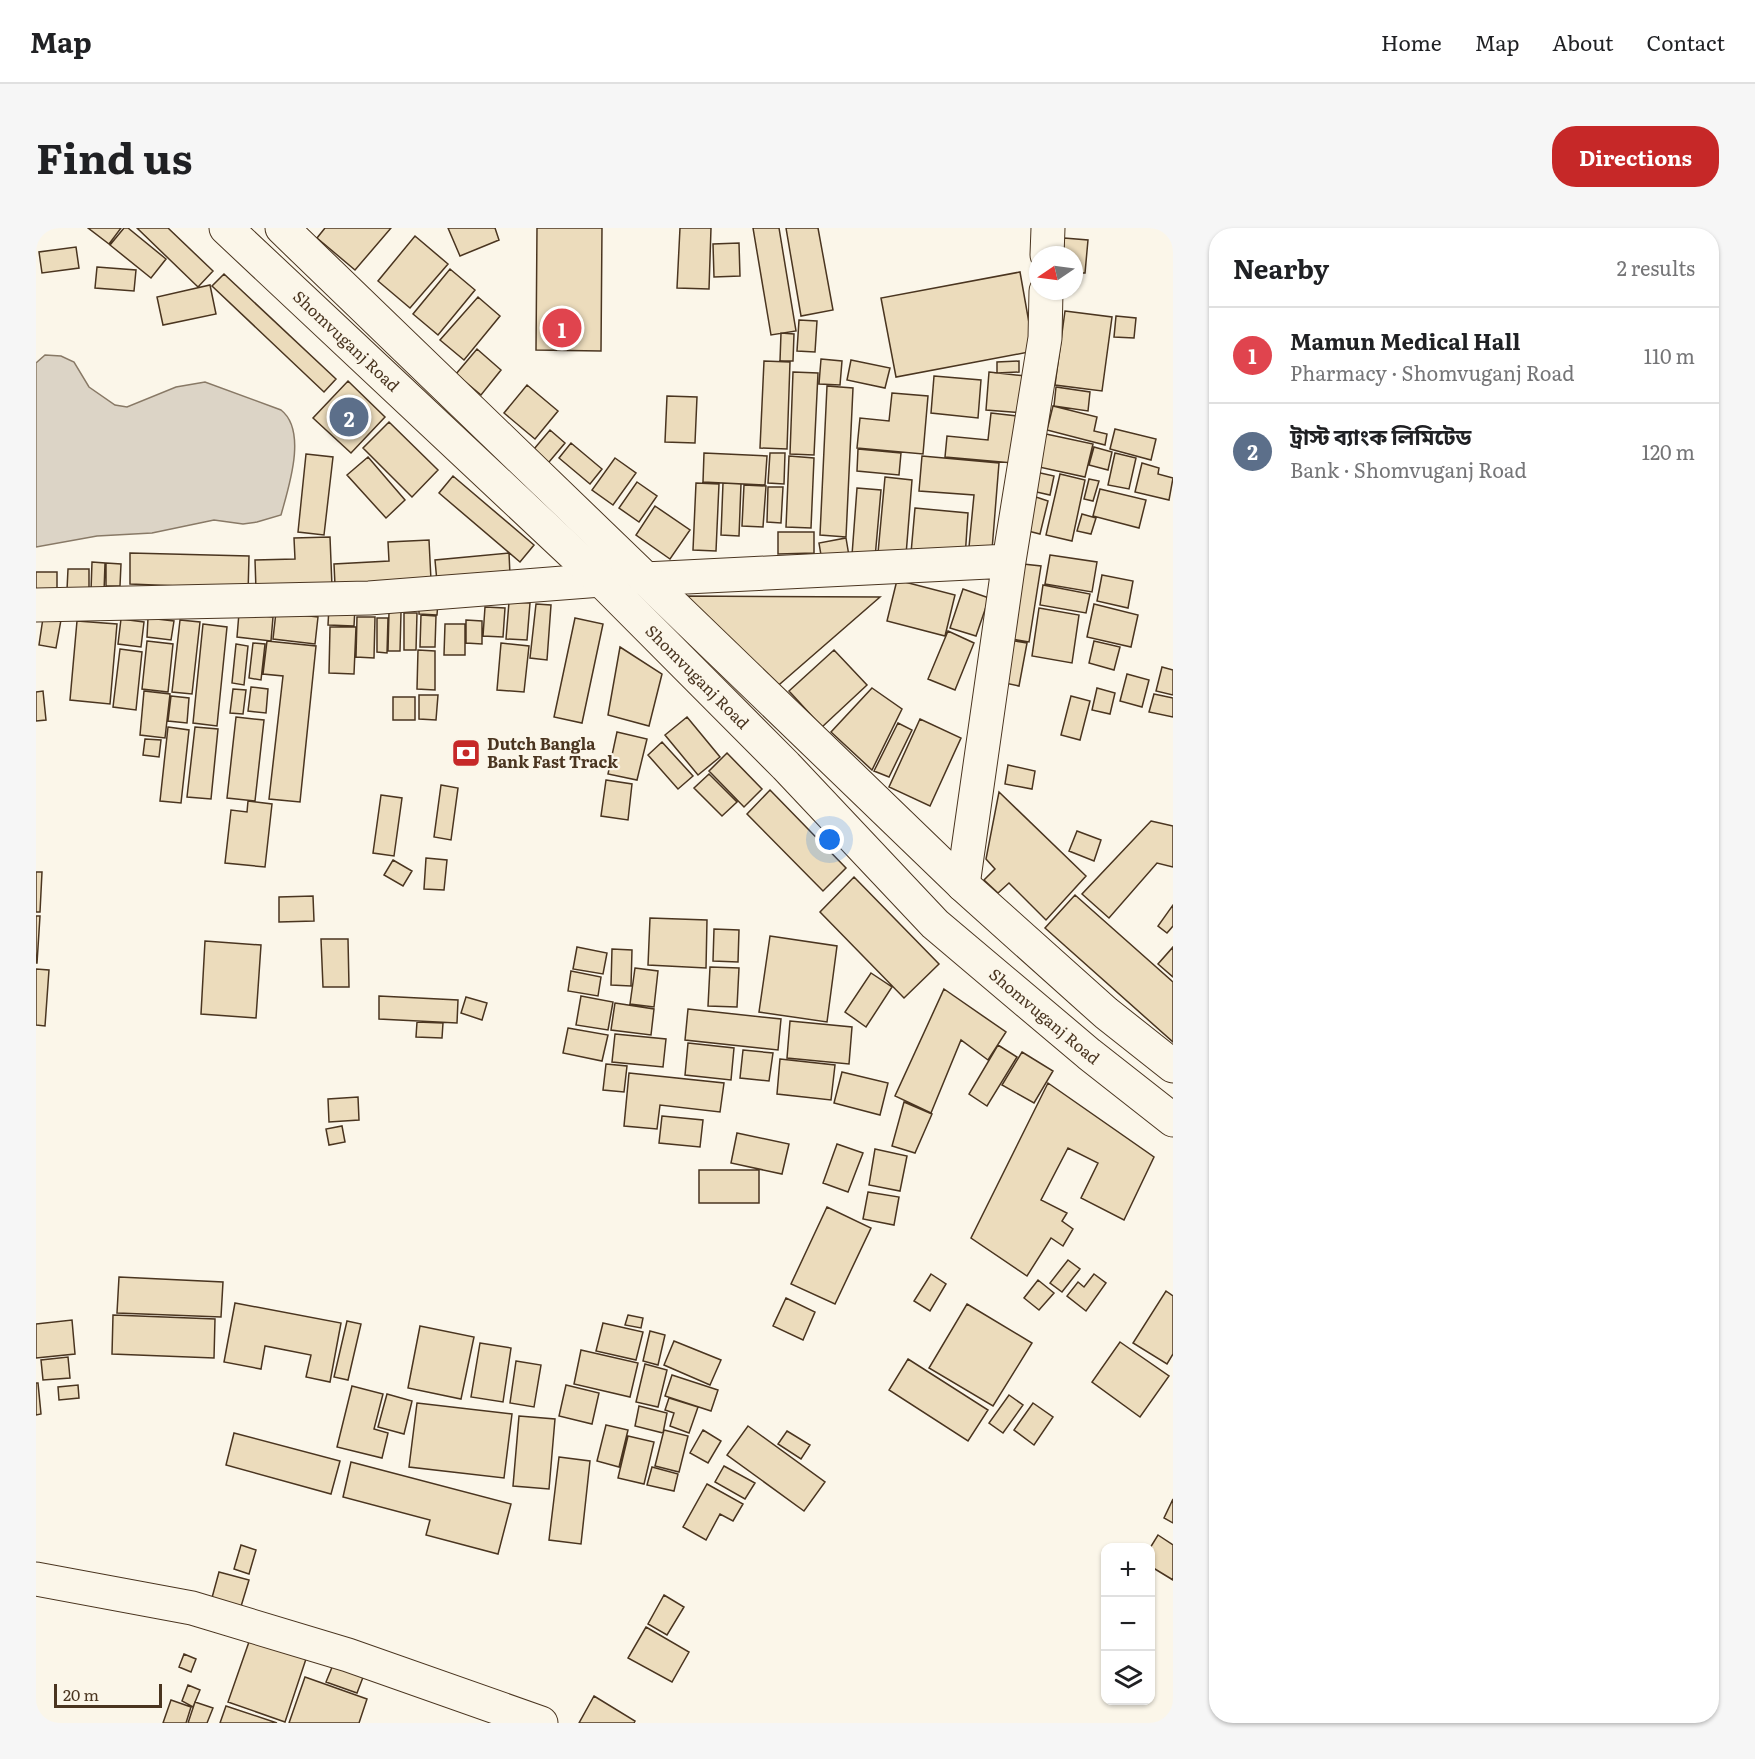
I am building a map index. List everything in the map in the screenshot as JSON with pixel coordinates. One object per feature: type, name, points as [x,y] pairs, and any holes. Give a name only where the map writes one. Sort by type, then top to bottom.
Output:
[{"type":"main road","name":"Shomvuganj Road","points":[[226,228],[601,580],[786,766],[935,924],[1089,1053],[1173,1119]]},
{"type":"main road","name":"Shomvuganj Road","points":[[282,228],[963,885],[1106,1013],[1173,1066]]},
{"type":"main road","points":[[1047,246],[1048,228]]},
{"type":"main road","points":[[963,885],[1009,561],[1045,338],[1046,300]]},
{"type":"main road","points":[[645,579],[1009,561]]},
{"type":"main road","points":[[36,605],[369,598],[601,580]]},
{"type":"main road","points":[[36,1579],[192,1608],[348,1655],[542,1723]]},
{"type":"shaded area","points":[[45,355],[61,356],[74,362],[89,387],[115,405],[127,407],[176,387],[205,382],[281,410],[289,419],[295,446],[291,476],[281,515],[243,524],[214,520],[152,533],[97,536],[36,547],[36,363]]},
{"type":"building","points":[[88,228],[121,228],[109,244]]},
{"type":"building","points":[[124,228],[128,228],[166,259],[151,278],[110,245]]},
{"type":"building","points":[[137,228],[168,228],[213,271],[198,287]]},
{"type":"building","points":[[325,228],[391,228],[355,270],[317,238]]},
{"type":"building","points":[[448,228],[495,228],[499,240],[460,256]]},
{"type":"building","points":[[537,228],[602,228],[601,351],[536,350]]},
{"type":"building","points":[[680,228],[711,228],[709,289],[677,288]]},
{"type":"building","points":[[753,228],[779,228],[796,331],[771,335]]},
{"type":"building","points":[[786,228],[818,228],[833,310],[801,316]]},
{"type":"building","points":[[415,236],[448,264],[410,308],[378,281]]},
{"type":"building","points":[[1064,238],[1088,240],[1085,273],[1083,273],[1083,246],[1064,246]]},
{"type":"building","points":[[739,243],[740,276],[714,277],[713,244]]},
{"type":"building","points":[[76,247],[79,268],[42,273],[39,252]]},
{"type":"building","points":[[97,267],[136,270],[134,291],[95,288]]},
{"type":"building","points":[[450,269],[475,290],[438,335],[413,314]]},
{"type":"building","points":[[1020,272],[1034,351],[896,377],[881,298]]},
{"type":"building","points":[[224,274],[336,379],[324,392],[212,286]]},
{"type":"building","points":[[210,285],[216,314],[163,325],[157,297]]},
{"type":"building","points":[[478,297],[500,316],[464,360],[440,340]]},
{"type":"building","points":[[1065,311],[1112,317],[1102,391],[1055,385]]},
{"type":"building","points":[[1116,316],[1136,318],[1134,338],[1114,337]]},
{"type":"building","points":[[799,320],[817,321],[815,352],[797,351]]},
{"type":"building","points":[[781,333],[794,334],[793,361],[780,361]]},
{"type":"building","points":[[477,349],[501,370],[481,395],[456,374]]},
{"type":"building","points":[[821,359],[842,361],[840,385],[819,384]]},
{"type":"building","points":[[851,360],[890,368],[885,388],[847,380]]},
{"type":"building","points":[[764,361],[790,362],[787,449],[760,448]]},
{"type":"building","points":[[1019,361],[1019,372],[997,373],[997,362]]},
{"type":"building","points":[[793,372],[818,373],[814,455],[790,454]]},
{"type":"building","points":[[989,372],[1026,376],[1023,413],[986,410]]},
{"type":"building","points":[[934,376],[981,380],[978,418],[931,413]]},
{"type":"building","points":[[348,381],[385,417],[351,453],[313,418]]},
{"type":"building","points":[[527,385],[558,411],[535,439],[504,413]]},
{"type":"building","points":[[827,386],[853,388],[846,537],[820,535]]},
{"type":"building","points":[[1056,387],[1090,392],[1088,411],[1054,406]]},
{"type":"building","points":[[892,393],[928,396],[923,454],[857,448],[860,418],[889,421]]},
{"type":"building","points":[[667,396],[697,397],[695,443],[665,442]]},
{"type":"building","points":[[1053,406],[1097,417],[1094,431],[1107,434],[1105,445],[1047,430]]},
{"type":"building","points":[[991,413],[1017,416],[1013,463],[945,457],[947,436],[988,440]]},
{"type":"building","points":[[389,422],[438,470],[412,497],[363,448]]},
{"type":"building","points":[[1115,429],[1156,439],[1151,460],[1110,449]]},
{"type":"building","points":[[550,430],[565,443],[544,468],[529,455]]},
{"type":"building","points":[[1046,434],[1093,444],[1085,477],[1039,467]]},
{"type":"building","points":[[571,443],[602,469],[590,484],[559,458]]},
{"type":"building","points":[[1094,447],[1112,452],[1108,470],[1089,465]]},
{"type":"building","points":[[858,449],[901,453],[899,475],[857,471]]},
{"type":"building","points":[[704,453],[767,456],[765,485],[703,482]]},
{"type":"building","points":[[770,453],[785,453],[784,484],[768,483]]},
{"type":"building","points":[[1115,453],[1136,458],[1129,489],[1108,485]]},
{"type":"building","points":[[306,454],[333,457],[324,535],[298,532]]},
{"type":"building","points":[[789,456],[814,458],[811,528],[786,527]]},
{"type":"building","points":[[922,456],[999,463],[992,550],[969,547],[974,495],[919,491]]},
{"type":"building","points":[[368,457],[405,500],[386,518],[347,475]]},
{"type":"building","points":[[615,458],[636,473],[613,505],[592,490]]},
{"type":"building","points":[[1142,463],[1159,468],[1158,474],[1173,478],[1169,500],[1135,492]]},
{"type":"building","points":[[1036,472],[1054,476],[1050,495],[1032,491]]},
{"type":"building","points":[[1060,474],[1085,480],[1072,541],[1046,535]]},
{"type":"building","points":[[453,476],[534,545],[520,562],[439,493]]},
{"type":"building","points":[[885,477],[912,480],[906,555],[878,553]]},
{"type":"building","points":[[1089,479],[1099,481],[1093,501],[1084,499]]},
{"type":"building","points":[[637,482],[657,496],[639,522],[619,508]]},
{"type":"building","points":[[696,483],[719,484],[716,551],[693,550]]},
{"type":"building","points":[[723,483],[741,484],[739,536],[721,535]]},
{"type":"building","points":[[744,485],[766,486],[763,527],[742,526]]},
{"type":"building","points":[[768,487],[783,487],[781,523],[767,522]]},
{"type":"building","points":[[857,488],[881,490],[875,558],[852,555]]},
{"type":"building","points":[[1100,489],[1146,500],[1139,528],[1093,516]]},
{"type":"building","points":[[1033,496],[1048,501],[1040,534],[1024,530]]},
{"type":"building","points":[[655,506],[690,530],[670,559],[636,535]]},
{"type":"building","points":[[915,508],[968,513],[965,558],[911,553]]},
{"type":"building","points":[[1082,514],[1096,518],[1091,534],[1077,531]]},
{"type":"building","points":[[778,532],[814,532],[814,553],[778,554]]},
{"type":"building","points":[[330,537],[332,587],[256,590],[255,560],[295,559],[294,538]]},
{"type":"building","points":[[846,538],[849,556],[822,561],[819,543]]},
{"type":"building","points":[[429,540],[431,580],[335,585],[334,564],[389,561],[388,542]]},
{"type":"building","points":[[130,553],[249,556],[248,594],[179,586],[130,584]]},
{"type":"building","points":[[509,553],[510,575],[437,582],[435,560]]},
{"type":"building","points":[[1050,555],[1097,562],[1092,592],[1045,584]]},
{"type":"building","points":[[92,562],[105,563],[104,592],[91,591]]},
{"type":"building","points":[[106,563],[121,564],[120,586],[106,586]]},
{"type":"building","points":[[1023,564],[1041,566],[1029,642],[1012,639]]},
{"type":"building","points":[[68,569],[89,569],[89,590],[67,590]]},
{"type":"building","points":[[36,572],[57,572],[57,593],[36,592]]},
{"type":"building","points":[[1102,575],[1133,581],[1128,608],[1097,601]]},
{"type":"building","points":[[897,580],[955,595],[945,636],[887,621]]},
{"type":"building","points":[[1043,585],[1090,594],[1086,613],[1040,605]]},
{"type":"building","points":[[963,589],[989,598],[976,636],[950,628]]},
{"type":"building","points":[[681,596],[880,597],[773,690]]},
{"type":"building","points":[[419,600],[438,601],[437,615],[419,614]]},
{"type":"building","points":[[509,602],[530,603],[527,640],[506,639]]},
{"type":"building","points":[[536,604],[551,605],[547,660],[530,658]]},
{"type":"building","points":[[1094,604],[1138,615],[1131,647],[1087,637]]},
{"type":"building","points":[[329,606],[355,607],[354,626],[328,625]]},
{"type":"building","points":[[485,607],[505,608],[503,637],[483,636]]},
{"type":"building","points":[[1039,608],[1079,615],[1072,663],[1032,656]]},
{"type":"building","points":[[276,612],[318,617],[315,644],[273,639]]},
{"type":"building","points":[[389,612],[401,612],[400,651],[388,651]]},
{"type":"building","points":[[239,613],[273,617],[271,641],[237,637]]},
{"type":"building","points":[[404,613],[417,613],[416,650],[404,650]]},
{"type":"building","points":[[421,615],[436,616],[435,647],[420,647]]},
{"type":"building","points":[[357,617],[375,617],[374,658],[356,657]]},
{"type":"building","points":[[43,618],[61,620],[56,648],[39,645]]},
{"type":"building","points":[[148,618],[174,621],[171,640],[147,637]]},
{"type":"building","points":[[377,618],[388,618],[387,653],[377,652]]},
{"type":"building","points":[[575,618],[603,624],[582,723],[554,717]]},
{"type":"building","points":[[121,619],[144,622],[141,647],[118,644]]},
{"type":"building","points":[[180,620],[200,622],[192,694],[172,692]]},
{"type":"building","points":[[466,620],[482,621],[482,644],[466,643]]},
{"type":"building","points":[[77,621],[117,624],[110,704],[70,700]]},
{"type":"building","points":[[203,624],[227,627],[217,726],[193,723]]},
{"type":"building","points":[[445,624],[465,624],[465,655],[444,655]]},
{"type":"building","points":[[330,627],[356,627],[354,674],[329,673]]},
{"type":"building","points":[[948,631],[974,643],[955,690],[928,679]]},
{"type":"building","points":[[1008,640],[1027,643],[1019,686],[1000,682]]},
{"type":"building","points":[[147,641],[173,644],[168,692],[142,689]]},
{"type":"building","points":[[267,641],[316,646],[300,802],[269,799],[283,676],[263,674]]},
{"type":"building","points":[[1094,641],[1120,647],[1114,670],[1089,663]]},
{"type":"building","points":[[253,643],[265,644],[261,680],[249,678]]},
{"type":"building","points":[[501,643],[529,646],[524,692],[497,690]]},
{"type":"building","points":[[236,644],[248,646],[244,685],[232,683]]},
{"type":"building","points":[[620,647],[662,674],[649,726],[608,715]]},
{"type":"building","points":[[120,649],[142,652],[136,710],[113,707]]},
{"type":"building","points":[[418,650],[435,651],[435,690],[417,689]]},
{"type":"building","points":[[834,650],[867,685],[822,727],[789,691]]},
{"type":"building","points":[[1162,667],[1173,670],[1173,695],[1156,691]]},
{"type":"building","points":[[1127,674],[1149,680],[1142,707],[1120,701]]},
{"type":"building","points":[[251,687],[268,689],[266,713],[248,711]]},
{"type":"building","points":[[872,688],[902,709],[872,770],[831,732]]},
{"type":"building","points":[[1097,688],[1115,693],[1110,714],[1092,710]]},
{"type":"building","points":[[233,689],[246,690],[243,714],[230,713]]},
{"type":"building","points":[[43,691],[46,720],[36,721],[36,692]]},
{"type":"building","points":[[144,691],[170,694],[165,738],[140,735]]},
{"type":"building","points":[[1154,694],[1173,698],[1173,717],[1149,712]]},
{"type":"building","points":[[419,695],[438,695],[436,720],[419,719]]},
{"type":"building","points":[[171,696],[189,698],[187,723],[168,721]]},
{"type":"building","points":[[1071,696],[1090,701],[1080,740],[1061,735]]},
{"type":"building","points":[[393,697],[415,697],[415,720],[393,720]]},
{"type":"building","points":[[236,717],[264,720],[255,801],[227,798]]},
{"type":"building","points":[[687,717],[720,757],[698,775],[665,735]]},
{"type":"building","points":[[920,719],[961,738],[930,806],[889,787]]},
{"type":"building","points":[[898,723],[912,730],[889,777],[874,771]]},
{"type":"building","points":[[168,727],[189,730],[181,803],[160,801]]},
{"type":"building","points":[[195,727],[218,729],[211,799],[187,797]]},
{"type":"building","points":[[617,732],[647,739],[637,780],[608,774]]},
{"type":"building","points":[[145,739],[161,740],[159,757],[143,755]]},
{"type":"building","points":[[662,742],[693,776],[678,789],[648,755]]},
{"type":"building","points":[[727,753],[762,789],[744,807],[709,771]]},
{"type":"building","points":[[1008,765],[1035,771],[1032,789],[1005,784]]},
{"type":"building","points":[[709,774],[737,802],[722,816],[694,788]]},
{"type":"building","points":[[606,780],[632,784],[628,820],[601,816]]},
{"type":"building","points":[[441,785],[458,788],[451,840],[434,837]]},
{"type":"building","points":[[770,790],[846,868],[823,891],[747,814]]},
{"type":"building","points":[[999,792],[1086,876],[1046,920],[1009,883],[998,893],[984,880],[995,869],[986,859]]},
{"type":"building","points":[[381,795],[402,798],[394,856],[373,853]]},
{"type":"building","points":[[248,801],[272,804],[265,867],[225,863],[231,810],[247,812]]},
{"type":"building","points":[[1151,821],[1173,826],[1173,867],[1157,863],[1109,918],[1082,894]]},
{"type":"building","points":[[1077,831],[1101,840],[1094,861],[1069,851]]},
{"type":"building","points":[[426,858],[447,860],[444,890],[424,889]]},
{"type":"building","points":[[393,860],[412,871],[403,886],[384,875]]},
{"type":"building","points":[[36,872],[42,872],[40,912],[36,912]]},
{"type":"building","points":[[854,877],[939,964],[904,998],[820,912]]},
{"type":"building","points":[[1075,895],[1173,982],[1173,1042],[1045,928]]},
{"type":"building","points":[[313,896],[314,921],[279,922],[279,897]]},
{"type":"building","points":[[1173,905],[1173,926],[1167,933],[1158,926]]},
{"type":"building","points":[[36,916],[40,916],[37,963],[36,963]]},
{"type":"building","points":[[650,918],[707,920],[706,968],[648,965]]},
{"type":"building","points":[[714,929],[739,930],[738,962],[713,961]]},
{"type":"building","points":[[770,936],[837,946],[827,1022],[759,1012]]},
{"type":"building","points":[[321,939],[348,939],[349,987],[323,987]]},
{"type":"building","points":[[205,941],[261,945],[256,1018],[201,1014]]},
{"type":"building","points":[[577,947],[607,953],[603,974],[573,969]]},
{"type":"building","points":[[1173,947],[1173,977],[1158,964]]},
{"type":"building","points":[[612,949],[632,950],[631,986],[611,985]]},
{"type":"building","points":[[710,967],[739,968],[737,1007],[708,1006]]},
{"type":"building","points":[[635,968],[658,971],[654,1007],[630,1004]]},
{"type":"building","points":[[36,969],[49,970],[45,1026],[36,1025]]},
{"type":"building","points":[[571,971],[601,977],[598,996],[568,991]]},
{"type":"building","points":[[871,973],[892,987],[866,1027],[845,1012]]},
{"type":"building","points":[[944,989],[1006,1032],[988,1060],[961,1040],[931,1113],[895,1096]]},
{"type":"building","points":[[379,996],[458,1000],[457,1023],[379,1019]]},
{"type":"building","points":[[581,996],[613,1002],[608,1030],[576,1025]]},
{"type":"building","points":[[466,997],[487,1003],[482,1020],[461,1013]]},
{"type":"building","points":[[615,1003],[654,1009],[651,1035],[611,1030]]},
{"type":"building","points":[[688,1009],[781,1019],[778,1050],[685,1040]]},
{"type":"building","points":[[790,1021],[852,1027],[849,1064],[787,1058]]},
{"type":"building","points":[[417,1022],[443,1023],[442,1038],[416,1037]]},
{"type":"building","points":[[568,1028],[608,1035],[602,1061],[563,1053]]},
{"type":"building","points":[[615,1034],[666,1039],[663,1067],[612,1062]]},
{"type":"building","points":[[688,1043],[734,1048],[731,1080],[685,1075]]},
{"type":"building","points":[[998,1045],[1017,1057],[987,1106],[969,1094]]},
{"type":"building","points":[[743,1050],[773,1053],[769,1081],[740,1078]]},
{"type":"building","points":[[1022,1052],[1053,1071],[1034,1103],[1002,1085]]},
{"type":"building","points":[[780,1059],[835,1065],[831,1100],[777,1094]]},
{"type":"building","points":[[606,1064],[627,1066],[624,1092],[603,1090]]},
{"type":"building","points":[[842,1072],[888,1083],[880,1115],[834,1103]]},
{"type":"building","points":[[629,1073],[724,1083],[720,1112],[660,1105],[657,1129],[624,1126]]},
{"type":"building","points":[[1048,1083],[1154,1157],[1124,1220],[1081,1198],[1098,1163],[1068,1148],[1041,1200],[1067,1213],[1062,1221],[1073,1229],[1063,1246],[1051,1238],[1027,1276],[971,1238]]},
{"type":"building","points":[[358,1097],[359,1120],[329,1122],[328,1099]]},
{"type":"building","points":[[904,1102],[932,1114],[915,1153],[892,1146]]},
{"type":"building","points":[[662,1116],[703,1120],[700,1147],[659,1143]]},
{"type":"building","points":[[342,1126],[345,1142],[329,1145],[326,1129]]},
{"type":"building","points":[[737,1133],[789,1144],[782,1174],[731,1163]]},
{"type":"building","points":[[837,1144],[863,1153],[848,1192],[823,1183]]},
{"type":"building","points":[[875,1149],[907,1156],[900,1191],[869,1185]]},
{"type":"building","points":[[699,1170],[759,1170],[759,1203],[699,1203]]},
{"type":"building","points":[[868,1192],[899,1197],[894,1225],[863,1219]]},
{"type":"building","points":[[827,1207],[871,1228],[835,1304],[791,1284]]},
{"type":"building","points":[[1068,1260],[1080,1269],[1062,1292],[1050,1283]]},
{"type":"building","points":[[931,1274],[946,1284],[930,1311],[914,1301]]},
{"type":"building","points":[[1094,1274],[1106,1283],[1086,1311],[1067,1296],[1078,1282],[1084,1287]]},
{"type":"building","points":[[119,1277],[223,1282],[221,1317],[117,1313]]},
{"type":"building","points":[[1038,1280],[1054,1293],[1039,1310],[1024,1298]]},
{"type":"building","points":[[1166,1291],[1173,1296],[1173,1354],[1167,1364],[1133,1343]]},
{"type":"building","points":[[786,1298],[815,1312],[803,1340],[773,1326]]},
{"type":"building","points":[[235,1303],[341,1323],[330,1382],[306,1377],[311,1355],[265,1346],[261,1369],[224,1362]]},
{"type":"building","points":[[967,1304],[1032,1343],[993,1406],[929,1368]]},
{"type":"building","points":[[113,1315],[215,1319],[214,1358],[112,1354]]},
{"type":"building","points":[[628,1315],[643,1318],[641,1328],[625,1325]]},
{"type":"building","points":[[72,1320],[75,1354],[36,1358],[36,1324]]},
{"type":"building","points":[[347,1321],[361,1324],[348,1380],[334,1377]]},
{"type":"building","points":[[603,1323],[643,1332],[636,1360],[596,1351]]},
{"type":"building","points":[[420,1326],[474,1337],[461,1399],[408,1388]]},
{"type":"building","points":[[650,1331],[665,1335],[658,1365],[643,1361]]},
{"type":"building","points":[[674,1341],[721,1360],[710,1385],[664,1365]]},
{"type":"building","points":[[1120,1342],[1169,1376],[1140,1417],[1092,1382]]},
{"type":"building","points":[[480,1343],[511,1348],[503,1402],[471,1397]]},
{"type":"building","points":[[581,1350],[638,1363],[630,1397],[574,1384]]},
{"type":"building","points":[[68,1357],[70,1378],[43,1380],[41,1360]]},
{"type":"building","points":[[908,1359],[988,1410],[968,1441],[889,1390]]},
{"type":"building","points":[[516,1361],[541,1365],[534,1407],[510,1403]]},
{"type":"building","points":[[645,1364],[667,1370],[658,1407],[636,1402]]},
{"type":"building","points":[[672,1375],[718,1390],[711,1411],[665,1396]]},
{"type":"building","points":[[36,1383],[38,1383],[41,1414],[36,1415]]},
{"type":"building","points":[[78,1385],[79,1398],[59,1400],[58,1387]]},
{"type":"building","points":[[566,1385],[599,1393],[592,1424],[559,1416]]},
{"type":"building","points":[[352,1386],[383,1394],[374,1429],[388,1433],[382,1458],[337,1447]]},
{"type":"building","points":[[387,1394],[412,1401],[404,1434],[378,1427]]},
{"type":"building","points":[[1009,1395],[1023,1405],[1003,1433],[989,1423]]},
{"type":"building","points":[[669,1398],[698,1407],[689,1433],[670,1426],[674,1413],[665,1410]]},
{"type":"building","points":[[417,1403],[512,1414],[504,1478],[409,1467]]},
{"type":"building","points":[[1033,1403],[1053,1417],[1034,1445],[1014,1430]]},
{"type":"building","points":[[639,1406],[667,1413],[663,1433],[635,1426]]},
{"type":"building","points":[[519,1416],[555,1419],[549,1489],[513,1486]]},
{"type":"building","points":[[606,1425],[628,1430],[619,1467],[597,1461]]},
{"type":"building","points":[[748,1426],[825,1482],[804,1511],[727,1455]]},
{"type":"building","points":[[664,1430],[688,1436],[679,1472],[655,1466]]},
{"type":"building","points":[[703,1430],[721,1441],[708,1463],[690,1453]]},
{"type":"building","points":[[787,1431],[810,1445],[801,1459],[778,1444]]},
{"type":"building","points":[[234,1433],[340,1461],[331,1494],[226,1465]]},
{"type":"building","points":[[628,1436],[654,1442],[644,1484],[618,1478]]},
{"type":"building","points":[[559,1457],[590,1461],[581,1544],[549,1540]]},
{"type":"building","points":[[351,1462],[511,1504],[498,1554],[426,1535],[430,1520],[343,1497]]},
{"type":"building","points":[[724,1466],[755,1483],[745,1499],[715,1482]]},
{"type":"building","points":[[652,1467],[678,1474],[674,1491],[647,1485]]},
{"type":"building","points":[[707,1484],[743,1504],[733,1521],[720,1514],[706,1540],[683,1527]]},
{"type":"building","points":[[1173,1499],[1173,1523],[1164,1518]]},
{"type":"building","points":[[1158,1535],[1173,1545],[1173,1580],[1155,1569],[1155,1543],[1153,1543]]},
{"type":"building","points":[[241,1545],[256,1550],[249,1574],[234,1569]]},
{"type":"building","points":[[219,1572],[249,1580],[239,1613],[210,1605]]},
{"type":"building","points":[[664,1595],[684,1607],[667,1635],[648,1624]]},
{"type":"building","points":[[646,1627],[689,1652],[672,1682],[628,1658]]},
{"type":"building","points":[[250,1639],[306,1659],[285,1722],[228,1702]]},
{"type":"building","points":[[184,1654],[196,1659],[191,1672],[179,1667]]},
{"type":"building","points":[[335,1660],[365,1672],[357,1693],[326,1682]]},
{"type":"building","points":[[305,1677],[367,1699],[359,1723],[289,1723]]},
{"type":"building","points":[[188,1685],[200,1690],[193,1707],[182,1701]]},
{"type":"building","points":[[594,1696],[635,1721],[634,1723],[579,1723]]},
{"type":"building","points":[[171,1700],[191,1707],[186,1723],[163,1723]]},
{"type":"building","points":[[195,1702],[213,1708],[207,1723],[188,1723]]},
{"type":"building","points":[[226,1706],[277,1723],[220,1723]]},
{"type":"place","name":"Mamun Medical Hall","points":[[562,328]]},
{"type":"place","name":"ট্রাস্ট ব্যাংক লিমিটেড","points":[[349,417]]},
{"type":"place","name":"Dutch Bangla Bank Fast Track","points":[[466,753]]}]
